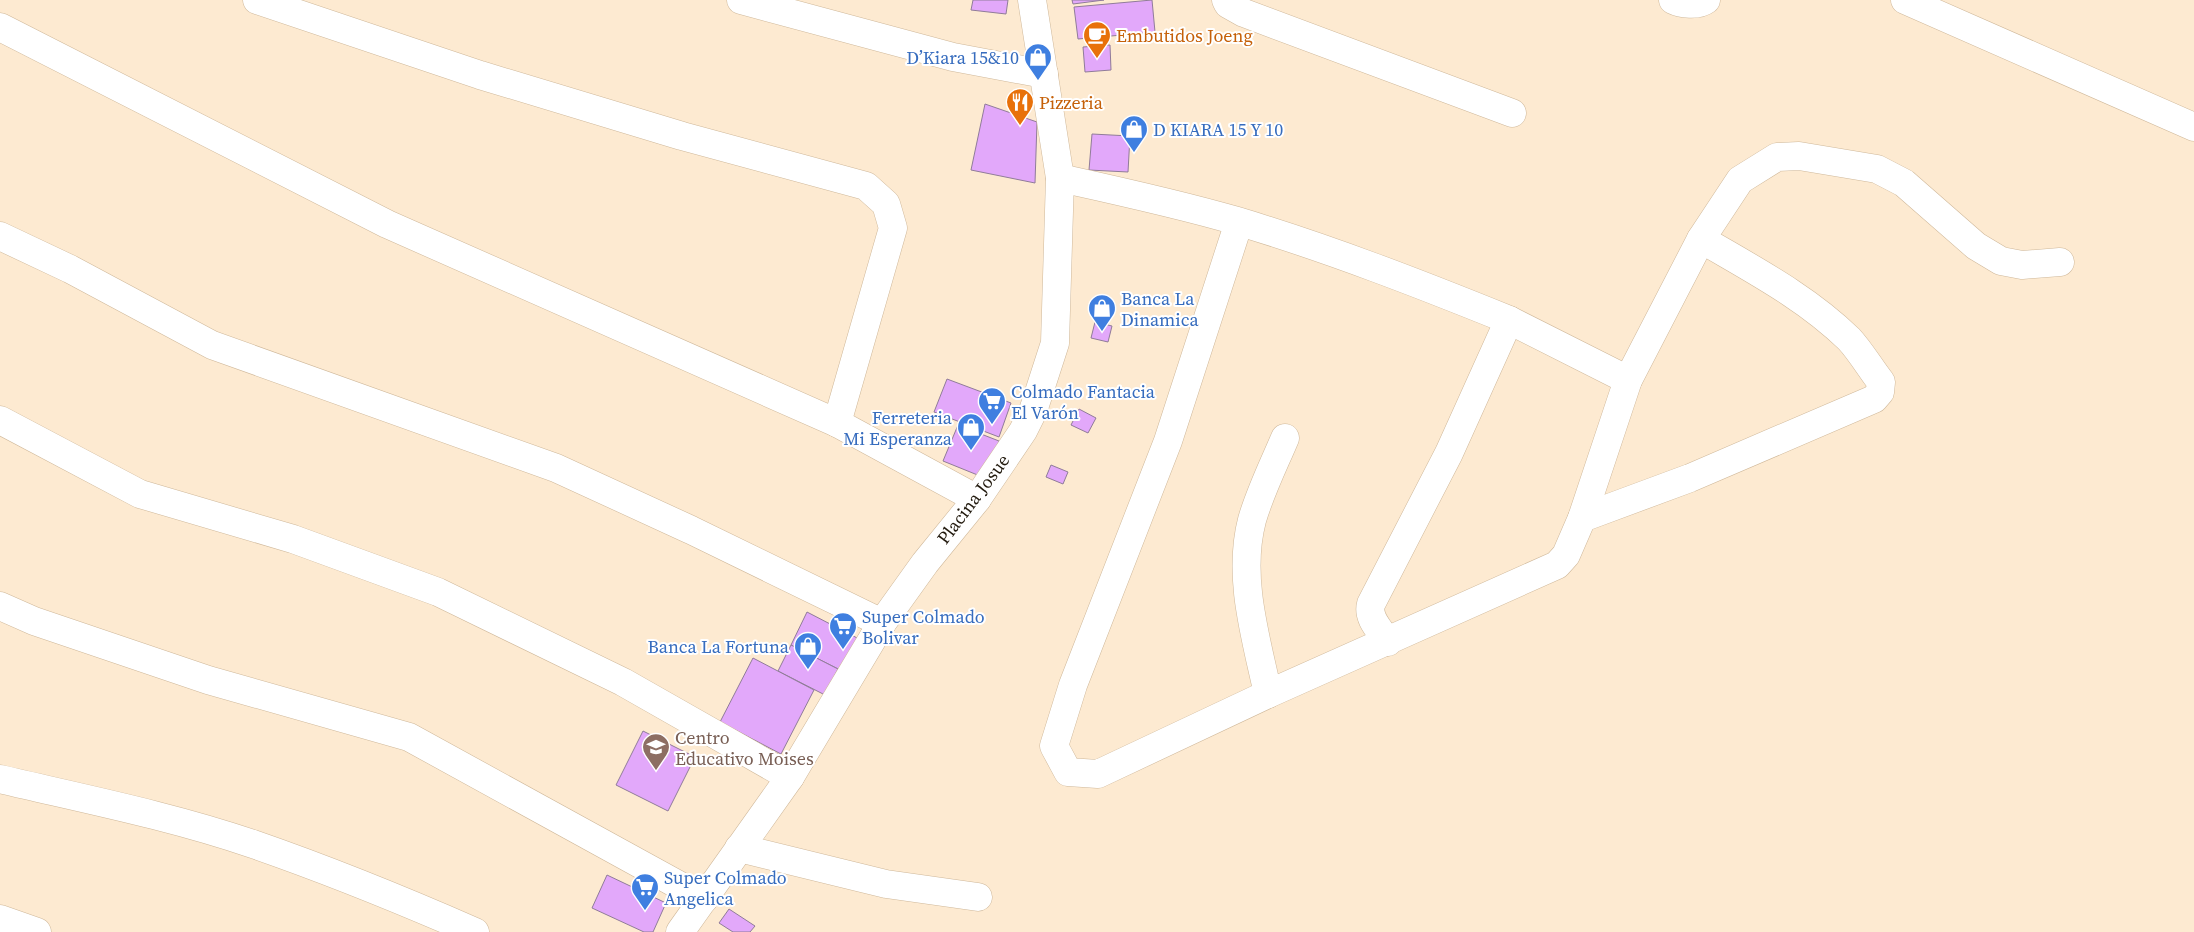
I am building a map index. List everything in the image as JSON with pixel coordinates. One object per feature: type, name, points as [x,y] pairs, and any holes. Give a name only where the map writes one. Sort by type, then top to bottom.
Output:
[{"type":"street","points":[[257,0],[490,78],[682,136],[866,186],[886,204],[893,228],[837,423]]},
{"type":"street","points":[[741,0],[952,58],[1044,74]]},
{"type":"street","name":"Placina Josue","points":[[680,932],[790,777],[882,623],[925,563],[977,499],[1023,431],[1033,411],[1055,343],[1060,178],[1032,0]]},
{"type":"street","points":[[1226,0],[1228,4],[1244,13],[1512,113]]},
{"type":"street","points":[[1673,0],[1688,3],[1706,0]]},
{"type":"street","points":[[1905,0],[1960,11],[2194,127]]},
{"type":"street","points":[[0,27],[387,224],[837,423],[977,499]]},
{"type":"street","points":[[1239,222],[1168,440],[1073,685],[1054,746],[1068,772],[1098,774],[1268,694],[1558,565],[1566,555],[1582,518],[1628,380],[1701,239],[1740,180],[1777,157],[1799,156],[1877,169],[1904,183],[1976,246],[2001,261],[2022,265],[2060,262]]},
{"type":"street","points":[[1060,178],[1179,205],[1239,222],[1394,274],[1509,320],[1628,380]]},
{"type":"street","points":[[0,236],[70,269],[212,345],[556,468],[691,530],[882,623]]},
{"type":"street","points":[[1582,518],[1716,467],[1874,399],[1880,392],[1881,382],[1850,340],[1822,316],[1793,294],[1701,239]]},
{"type":"street","points":[[1388,642],[1371,617],[1369,611],[1371,604],[1449,453],[1509,320]]},
{"type":"street","points":[[0,420],[140,494],[293,540],[438,592],[623,682],[790,777]]},
{"type":"street","points":[[1268,694],[1247,590],[1247,557],[1252,520],[1285,438]]},
{"type":"street","points":[[0,606],[34,621],[208,680],[409,737],[704,899]]},
{"type":"street","points":[[0,780],[152,815],[252,844],[430,912],[475,932]]},
{"type":"street","points":[[740,848],[886,884],[978,896]]},
{"type":"street","points":[[0,919],[37,932]]},
{"type":"building","points":[[973,0],[1008,0],[1006,14],[971,10]]},
{"type":"building","points":[[1072,0],[1104,0],[1073,4]]},
{"type":"building","points":[[1152,0],[1155,32],[1078,39],[1074,7]]},
{"type":"building","name":"Embutidos Joeng","points":[[1110,45],[1111,70],[1085,72],[1083,47]]},
{"type":"building","points":[[985,104],[1037,122],[1035,183],[971,170]]},
{"type":"building","points":[[1092,134],[1130,136],[1128,172],[1089,170]]},
{"type":"building","name":"Banca La Dinamica","points":[[1095,322],[1112,326],[1108,342],[1091,338]]},
{"type":"building","points":[[947,379],[1011,403],[999,437],[934,412]]},
{"type":"building","points":[[1079,409],[1096,418],[1088,433],[1071,425]]},
{"type":"building","name":"Ferreteria Mi Esperanza","points":[[958,425],[999,441],[985,478],[943,461]]},
{"type":"building","points":[[1051,465],[1068,472],[1063,484],[1046,477]]},
{"type":"building","points":[[807,612],[861,640],[844,672],[791,645]]},
{"type":"building","name":"Banca La Fortuna","points":[[791,645],[838,669],[825,695],[778,671]]},
{"type":"building","points":[[753,658],[814,690],[781,754],[720,722]]},
{"type":"building","name":"Centro Educativo Moises","points":[[643,731],[695,757],[668,811],[616,785]]},
{"type":"building","points":[[607,875],[666,903],[653,932],[644,932],[592,908]]},
{"type":"building","points":[[729,909],[755,926],[750,932],[733,932],[719,923]]},
{"type":"place","name":"Embutidos Joeng","points":[[1097,59]]},
{"type":"place","name":"D’Kiara 15&10","points":[[1038,81]]},
{"type":"place","name":"Pizzeria","points":[[1020,126]]},
{"type":"place","name":"D KIARA 15 Y 10","points":[[1134,153]]},
{"type":"place","name":"Banca La Dinamica","points":[[1102,332]]},
{"type":"place","name":"Colmado Fantacia El Varón","points":[[992,425]]},
{"type":"place","name":"Ferreteria Mi Esperanza","points":[[971,451]]},
{"type":"place","name":"Super Colmado Bolivar","points":[[843,650]]},
{"type":"place","name":"Banca La Fortuna","points":[[808,670]]},
{"type":"place","name":"Centro Educativo Moises","points":[[656,771]]},
{"type":"place","name":"Super Colmado Angelica","points":[[645,911]]}]
